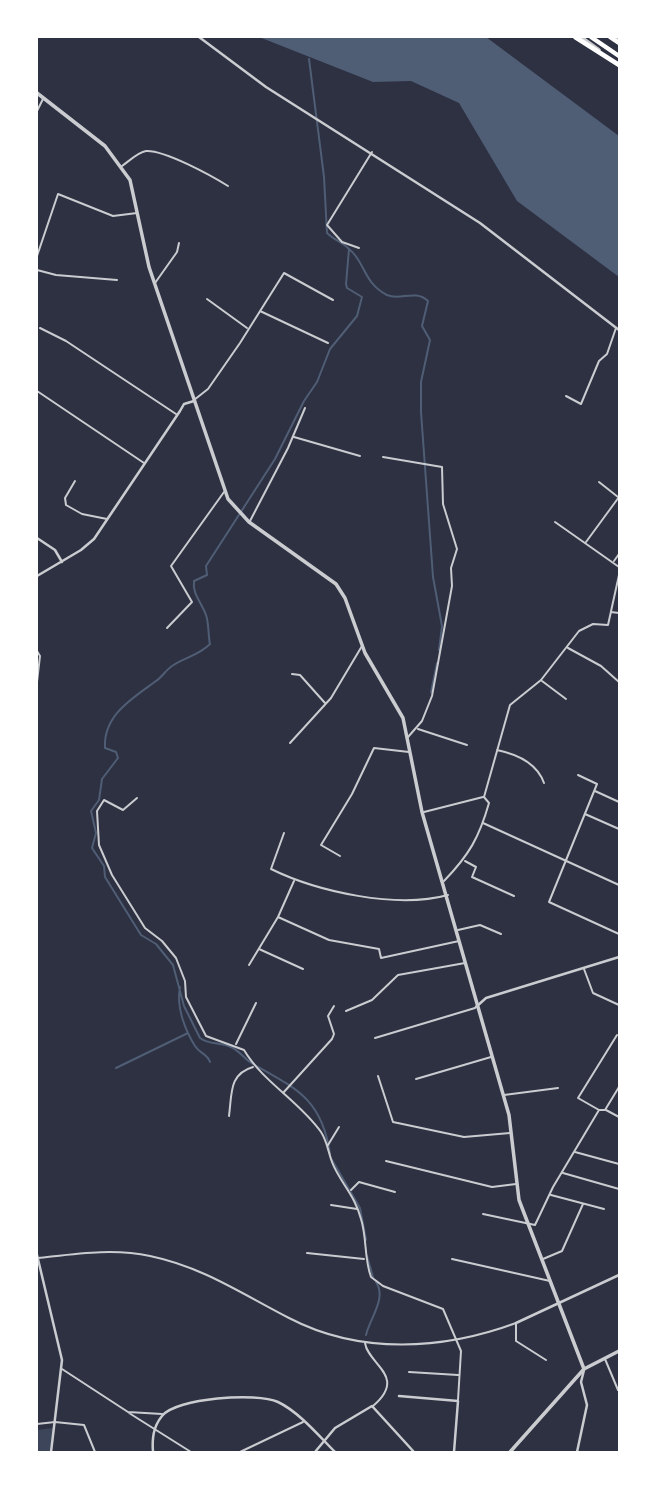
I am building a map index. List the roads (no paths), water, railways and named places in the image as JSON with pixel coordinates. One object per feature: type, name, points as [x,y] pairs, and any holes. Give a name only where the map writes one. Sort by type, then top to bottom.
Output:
[{"type":"highway","points":[[575,37],[619,65]]},
{"type":"highway","points":[[591,37],[619,56]]},
{"type":"highway","points":[[610,37],[618,40]]},
{"type":"street","points":[[199,37],[249,75],[500,237],[618,329]]},
{"type":"street","points":[[581,37],[619,65]]},
{"type":"street","points":[[37,93],[105,146],[130,180],[145,254],[224,492],[237,512],[249,522],[336,584],[345,598],[362,645],[401,712],[422,813],[448,895],[476,1007],[504,1095],[517,1184],[528,1225],[584,1369],[581,1382],[587,1405],[577,1452]]},
{"type":"street","points":[[37,576],[89,545],[184,404],[194,401]]},
{"type":"street","points":[[37,538],[55,550],[62,562]]},
{"type":"street","points":[[476,1007],[486,998],[619,957]]},
{"type":"street","points":[[37,1257],[61,1369],[51,1452]]},
{"type":"street","points":[[516,1322],[619,1275]]},
{"type":"street","points":[[510,1452],[584,1369],[619,1351]]},
{"type":"street","points":[[153,1452],[154,1429],[163,1414],[183,1403],[259,1396],[278,1402],[335,1452]]},
{"type":"street","points":[[399,1396],[458,1401],[454,1452]]},
{"type":"street","points":[[316,1452],[335,1428],[372,1406],[414,1452]]},
{"type":"lane","points":[[37,111],[43,98]]},
{"type":"lane","points":[[122,166],[139,154],[149,152],[198,168],[228,187]]},
{"type":"lane","points":[[359,248],[341,242],[327,225],[372,152]]},
{"type":"lane","points":[[37,256],[58,194],[113,216],[138,213]]},
{"type":"lane","points":[[155,284],[177,251],[179,243]]},
{"type":"lane","points":[[37,270],[56,275],[117,280]]},
{"type":"lane","points":[[194,401],[208,389],[285,273],[333,300]]},
{"type":"lane","points":[[207,299],[248,328]]},
{"type":"lane","points":[[259,311],[265,311],[328,343]]},
{"type":"lane","points":[[40,328],[66,341],[177,415]]},
{"type":"lane","points":[[566,396],[581,404],[598,361],[607,354],[618,329]]},
{"type":"lane","points":[[37,391],[145,464]]},
{"type":"lane","points":[[249,522],[305,408]]},
{"type":"lane","points":[[293,436],[360,456]]},
{"type":"lane","points":[[383,457],[442,467],[445,487],[443,500],[457,549],[451,568],[452,586],[446,606],[432,696],[417,729],[407,738]]},
{"type":"lane","points":[[75,481],[65,498],[66,505],[82,514],[108,519]]},
{"type":"lane","points":[[585,543],[619,498],[599,482]]},
{"type":"lane","points":[[167,628],[192,602],[171,566],[224,492]]},
{"type":"lane","points":[[555,522],[619,567]]},
{"type":"lane","points":[[613,562],[619,554]]},
{"type":"lane","points":[[484,797],[510,705],[541,680],[575,635],[586,626],[608,625],[619,575]]},
{"type":"lane","points":[[611,612],[619,613]]},
{"type":"lane","points":[[290,743],[326,704],[362,645]]},
{"type":"lane","points":[[566,647],[601,666],[619,682]]},
{"type":"lane","points":[[37,651],[40,656],[37,682]]},
{"type":"lane","points":[[292,674],[300,675],[326,704]]},
{"type":"lane","points":[[541,680],[566,699]]},
{"type":"lane","points":[[417,729],[467,745]]},
{"type":"lane","points":[[340,856],[321,845],[352,794],[374,748],[411,752]]},
{"type":"lane","points":[[496,750],[519,756],[542,774],[544,783]]},
{"type":"lane","points":[[578,775],[597,784],[548,902],[619,934]]},
{"type":"lane","points":[[594,790],[619,802]]},
{"type":"lane","points":[[422,813],[484,797]]},
{"type":"lane","points":[[444,881],[465,860],[483,823],[489,803],[484,797]]},
{"type":"lane","points":[[137,798],[123,810],[102,802],[97,810],[99,845],[113,875],[149,933],[162,941],[176,958],[185,981],[186,997],[205,1036],[244,1050],[253,1067],[268,1077],[317,1127],[327,1146],[332,1164],[350,1190],[358,1209],[365,1259],[371,1277],[377,1283],[440,1306],[459,1340],[461,1352],[458,1401]]},
{"type":"lane","points":[[584,813],[619,829]]},
{"type":"lane","points":[[483,823],[619,885]]},
{"type":"lane","points":[[284,833],[271,869],[295,880],[392,902],[422,902],[448,895]]},
{"type":"lane","points":[[465,860],[476,867],[472,877],[514,895]]},
{"type":"lane","points":[[249,965],[278,917],[295,880]]},
{"type":"lane","points":[[278,917],[320,937],[379,949],[381,958],[460,941]]},
{"type":"lane","points":[[457,930],[480,925],[500,934]]},
{"type":"lane","points":[[259,949],[303,969]]},
{"type":"lane","points":[[346,1011],[372,1000],[398,975],[465,964]]},
{"type":"lane","points":[[584,968],[593,993],[619,1005]]},
{"type":"lane","points":[[235,1045],[256,1003]]},
{"type":"lane","points":[[282,1093],[334,1036],[328,1016],[334,1006]]},
{"type":"lane","points":[[375,1038],[476,1007]]},
{"type":"lane","points":[[617,1035],[578,1098],[619,1117]]},
{"type":"lane","points":[[416,1079],[492,1057]]},
{"type":"lane","points":[[229,1116],[233,1081],[239,1072],[253,1067]]},
{"type":"lane","points":[[378,1076],[393,1122],[464,1137],[511,1133]]},
{"type":"lane","points":[[605,1110],[619,1087]]},
{"type":"lane","points":[[504,1095],[558,1088]]},
{"type":"lane","points":[[483,1214],[535,1225],[562,1172],[599,1110]]},
{"type":"lane","points":[[327,1146],[339,1127]]},
{"type":"lane","points":[[574,1152],[619,1164]]},
{"type":"lane","points":[[386,1161],[492,1187],[517,1184]]},
{"type":"lane","points":[[562,1172],[619,1189]]},
{"type":"lane","points":[[350,1190],[359,1182],[395,1192]]},
{"type":"lane","points":[[550,1195],[604,1209]]},
{"type":"lane","points":[[542,1259],[562,1251],[583,1204]]},
{"type":"lane","points":[[331,1205],[358,1209]]},
{"type":"lane","points":[[37,1257],[105,1252],[158,1258],[223,1280],[309,1328],[365,1343],[459,1340],[516,1322],[516,1341],[546,1360]]},
{"type":"lane","points":[[307,1253],[365,1259]]},
{"type":"lane","points":[[452,1259],[551,1282]]},
{"type":"lane","points":[[365,1343],[366,1349],[381,1364],[386,1385],[382,1398],[372,1406]]},
{"type":"lane","points":[[605,1358],[618,1390]]},
{"type":"lane","points":[[61,1369],[191,1452]]},
{"type":"lane","points":[[409,1372],[459,1375]]},
{"type":"lane","points":[[128,1412],[163,1414]]},
{"type":"lane","points":[[37,1424],[55,1422],[84,1425],[95,1452]]},
{"type":"lane","points":[[240,1452],[303,1422]]},
{"type":"waterway","points":[[309,59],[324,177],[327,233],[354,254],[379,290],[387,295],[413,295],[428,301],[422,326],[430,340],[421,382],[421,412],[433,577],[442,626],[439,650]]},
{"type":"waterway","points":[[330,1154],[321,1120],[314,1108],[295,1089],[227,1045],[207,1042],[200,1038],[184,1006],[173,965],[156,944],[141,935],[105,877],[104,866],[92,848],[96,833],[91,811],[99,800],[102,779],[118,758],[116,752],[105,748],[106,736],[114,717],[121,708],[170,668],[210,644],[207,618],[196,594],[194,581],[207,575],[206,566],[275,459],[304,401],[317,382],[330,349],[357,316],[362,297],[347,288],[349,249]]},
{"type":"waterway","points":[[431,692],[437,663]]},
{"type":"waterway","points":[[180,987],[180,1010],[185,1026],[195,1046],[210,1062]]},
{"type":"waterway","points":[[116,1068],[188,1033]]},
{"type":"waterway","points":[[332,1160],[360,1208],[366,1240]]},
{"type":"waterway","points":[[367,1256],[373,1277]]},
{"type":"waterway","points":[[366,1335],[379,1301],[376,1282]]}]
